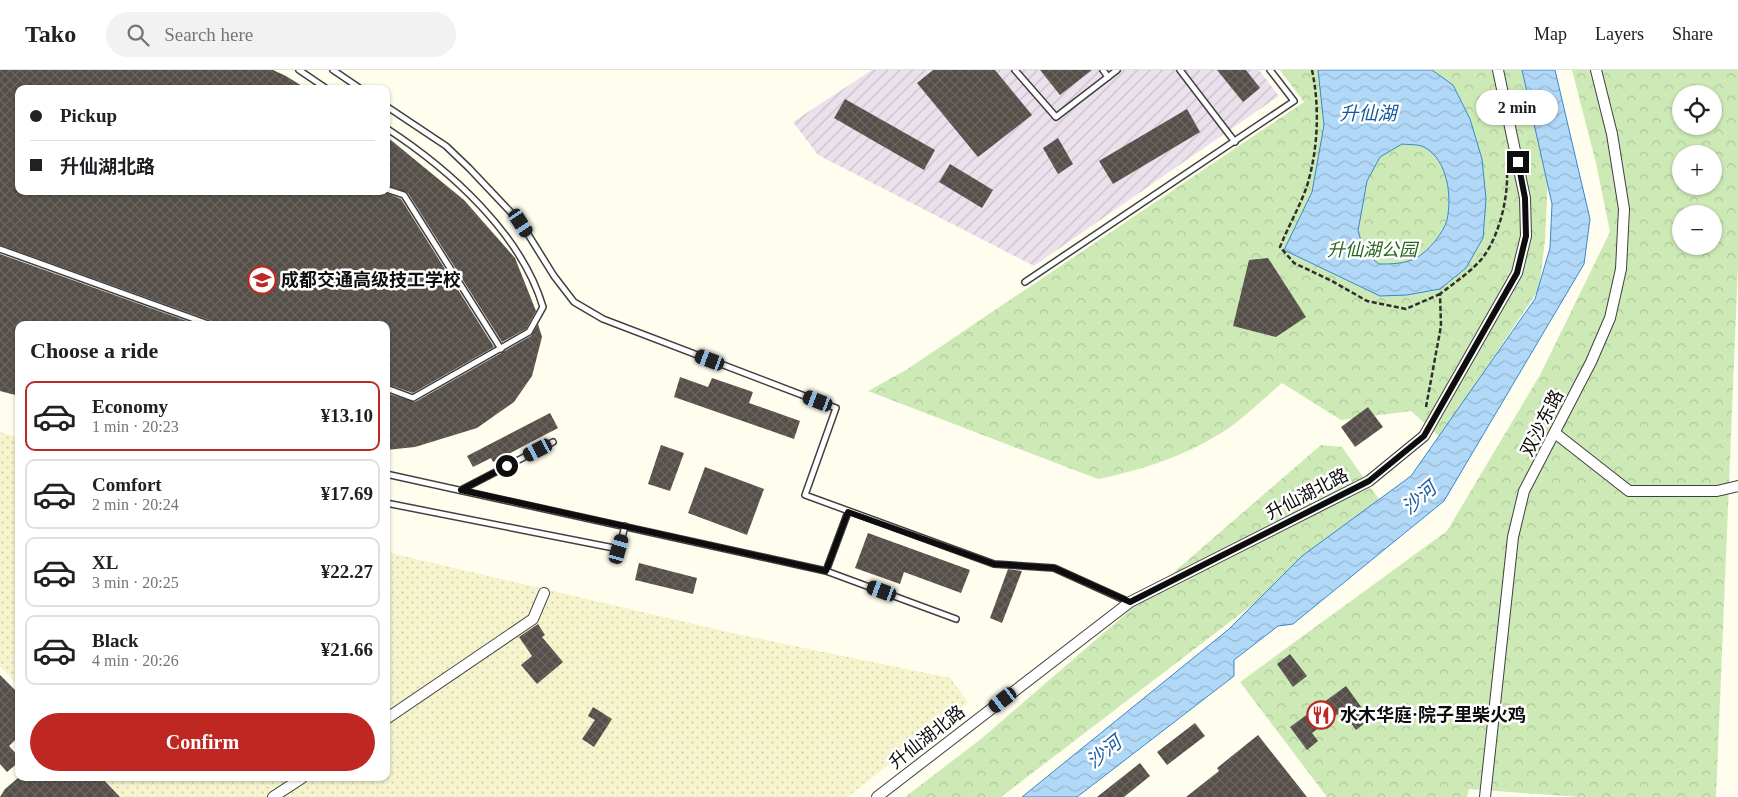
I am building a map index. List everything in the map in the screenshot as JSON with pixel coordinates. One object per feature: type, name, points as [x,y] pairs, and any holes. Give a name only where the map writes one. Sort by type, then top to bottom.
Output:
[{"type":"street","name":"升仙湖北路","points":[[877,797],[1130,602],[1369,481],[1424,436],[1517,273],[1526,236],[1525,198],[1498,70]]},
{"type":"street","name":"双沙东路","points":[[1485,797],[1513,537],[1524,491],[1591,362],[1610,318],[1621,269],[1624,209],[1612,134],[1596,70]]},
{"type":"street","points":[[1555,433],[1629,491],[1717,491],[1738,486]]},
{"type":"street","points":[[390,716],[533,618],[544,593]]},
{"type":"street","points":[[273,797],[297,781]]},
{"type":"lane","points":[[299,70],[321,85]]},
{"type":"lane","points":[[333,70],[355,85]]},
{"type":"lane","points":[[1015,70],[1056,116],[1117,70]]},
{"type":"lane","points":[[1103,70],[1108,77]]},
{"type":"lane","points":[[1180,70],[1235,142]]},
{"type":"lane","points":[[1025,282],[1294,101],[1270,70]]},
{"type":"lane","points":[[390,109],[446,146],[469,168],[521,223],[554,276],[574,302],[603,319],[836,408],[804,495],[994,564],[1054,568],[1130,602]]},
{"type":"lane","points":[[390,131],[405,140],[471,196],[517,250],[537,286],[543,307],[530,332],[413,398],[390,389]]},
{"type":"lane","points":[[390,190],[404,195],[501,349]]},
{"type":"lane","points":[[0,249],[201,321]]},
{"type":"lane","points":[[461,490],[553,442]]},
{"type":"lane","points":[[390,475],[826,571],[956,619]]},
{"type":"lane","points":[[390,504],[619,549],[625,526]]},
{"type":"lane","points":[[826,571],[848,512]]},
{"type":"path","points":[[1312,70],[1318,112],[1315,146],[1307,187],[1280,246],[1294,263],[1332,281],[1367,301],[1406,309],[1440,294],[1479,263],[1500,225],[1508,190],[1507,173]]},
{"type":"path","points":[[1424,412],[1441,326],[1440,294]]},
{"type":"shaded area","points":[[872,70],[1259,70],[1279,96],[1034,266],[818,155],[793,122]]},
{"type":"green space","name":"升仙湖公园","points":[[1280,70],[1523,70],[1548,175],[1545,241],[1539,289],[1440,437],[1411,411],[1341,420],[1282,383],[1238,421],[1209,441],[1163,461],[1098,479],[868,391],[906,370],[1304,102]]},
{"type":"green space","points":[[1572,70],[1738,70],[1738,266],[1716,797],[1579,797],[1469,789],[1467,797],[1327,797],[1240,682],[1447,531],[1540,375],[1610,232],[1596,163]]},
{"type":"green space","points":[[0,432],[15,437],[15,682],[0,666]]},
{"type":"green space","points":[[1321,445],[1342,447],[1383,505],[1001,797],[905,797],[981,739]]},
{"type":"green space","points":[[390,553],[732,633],[950,678],[968,702],[848,797],[121,797],[106,781],[390,781]]},
{"type":"water","name":"升仙湖","points":[[1318,70],[1432,70],[1453,85],[1470,119],[1482,159],[1486,199],[1483,238],[1466,268],[1440,289],[1407,295],[1380,296],[1284,250],[1312,192],[1324,125]],"holes":[[[1402,144],[1424,147],[1432,153],[1443,169],[1449,200],[1447,220],[1439,236],[1421,255],[1402,263],[1379,264],[1365,253],[1358,231],[1367,181],[1380,157]]]},
{"type":"water","name":"沙河","points":[[1522,70],[1555,70],[1590,219],[1584,264],[1444,501],[1293,624],[1278,626],[1234,660],[1234,676],[1077,797],[1022,797],[1229,629],[1302,556],[1411,476],[1535,299],[1550,248],[1552,204]]},
{"type":"building","name":"成都交通高级技工学校","points":[[0,70],[273,70],[301,85],[15,85],[15,195],[390,194],[401,199],[494,347],[413,393],[390,385],[390,321],[212,321],[0,245]]},
{"type":"building","points":[[933,70],[995,70],[1032,115],[978,157],[917,83]]},
{"type":"building","points":[[1040,70],[1092,70],[1060,95]]},
{"type":"building","points":[[1217,70],[1246,70],[1260,88],[1243,102]]},
{"type":"building","points":[[845,99],[935,150],[924,170],[834,118]]},
{"type":"building","points":[[1187,109],[1200,132],[1113,184],[1099,161]]},
{"type":"building","points":[[1058,138],[1073,164],[1058,174],[1043,148]]},
{"type":"building","points":[[390,139],[464,200],[515,258],[536,311],[526,329],[502,342],[408,193],[390,186]]},
{"type":"building","points":[[950,164],[993,190],[982,208],[939,182]]},
{"type":"building","points":[[0,254],[187,321],[15,321],[15,395],[0,391]]},
{"type":"building","points":[[1268,258],[1306,317],[1276,337],[1233,326],[1249,260]]},
{"type":"building","points":[[538,324],[542,337],[532,376],[514,402],[477,428],[415,447],[390,450],[390,394],[415,402],[531,336]]},
{"type":"building","points":[[680,377],[708,387],[712,378],[753,392],[749,403],[800,421],[794,439],[674,397]]},
{"type":"building","points":[[1368,407],[1383,427],[1355,447],[1341,427]]},
{"type":"building","points":[[550,413],[558,428],[493,462],[491,458],[473,467],[467,456]]},
{"type":"building","points":[[661,445],[684,453],[670,491],[648,484]]},
{"type":"building","points":[[705,467],[764,489],[747,535],[688,513]]},
{"type":"building","points":[[868,533],[970,570],[961,593],[904,572],[900,584],[855,568]]},
{"type":"building","points":[[639,563],[697,578],[693,594],[635,580]]},
{"type":"building","points":[[1008,569],[1022,571],[1002,623],[990,618]]},
{"type":"building","points":[[538,624],[545,635],[542,637],[563,662],[537,684],[521,665],[532,656],[519,637]]},
{"type":"building","points":[[1290,654],[1307,676],[1293,687],[1277,664]]},
{"type":"building","points":[[0,675],[15,690],[15,740],[9,746],[15,753],[15,765],[7,772],[0,764]]},
{"type":"building","name":"水木华庭·院子里柴火鸡","points":[[1346,686],[1370,719],[1356,730],[1342,711],[1312,733],[1318,741],[1307,750],[1290,727]]},
{"type":"building","points":[[593,707],[612,719],[594,747],[582,739],[595,720],[588,716]]},
{"type":"building","points":[[1195,723],[1205,736],[1167,765],[1157,752]]},
{"type":"building","points":[[1258,735],[1307,797],[1186,797],[1219,771],[1217,768]]},
{"type":"building","points":[[1140,763],[1150,776],[1124,797],[1097,797]]},
{"type":"building","points":[[15,781],[105,781],[120,797],[0,797],[5,789]]},
{"type":"place","name":"成都交通高级技工学校","points":[[262,280]]},
{"type":"place","name":"水木华庭·院子里柴火鸡","points":[[1321,715]]},
{"type":"route","points":[[507,466],[461,490],[826,571],[848,512],[994,564],[1054,568],[1130,602],[1369,481],[1424,436],[1517,273],[1526,236],[1525,198],[1518,162]]}]
